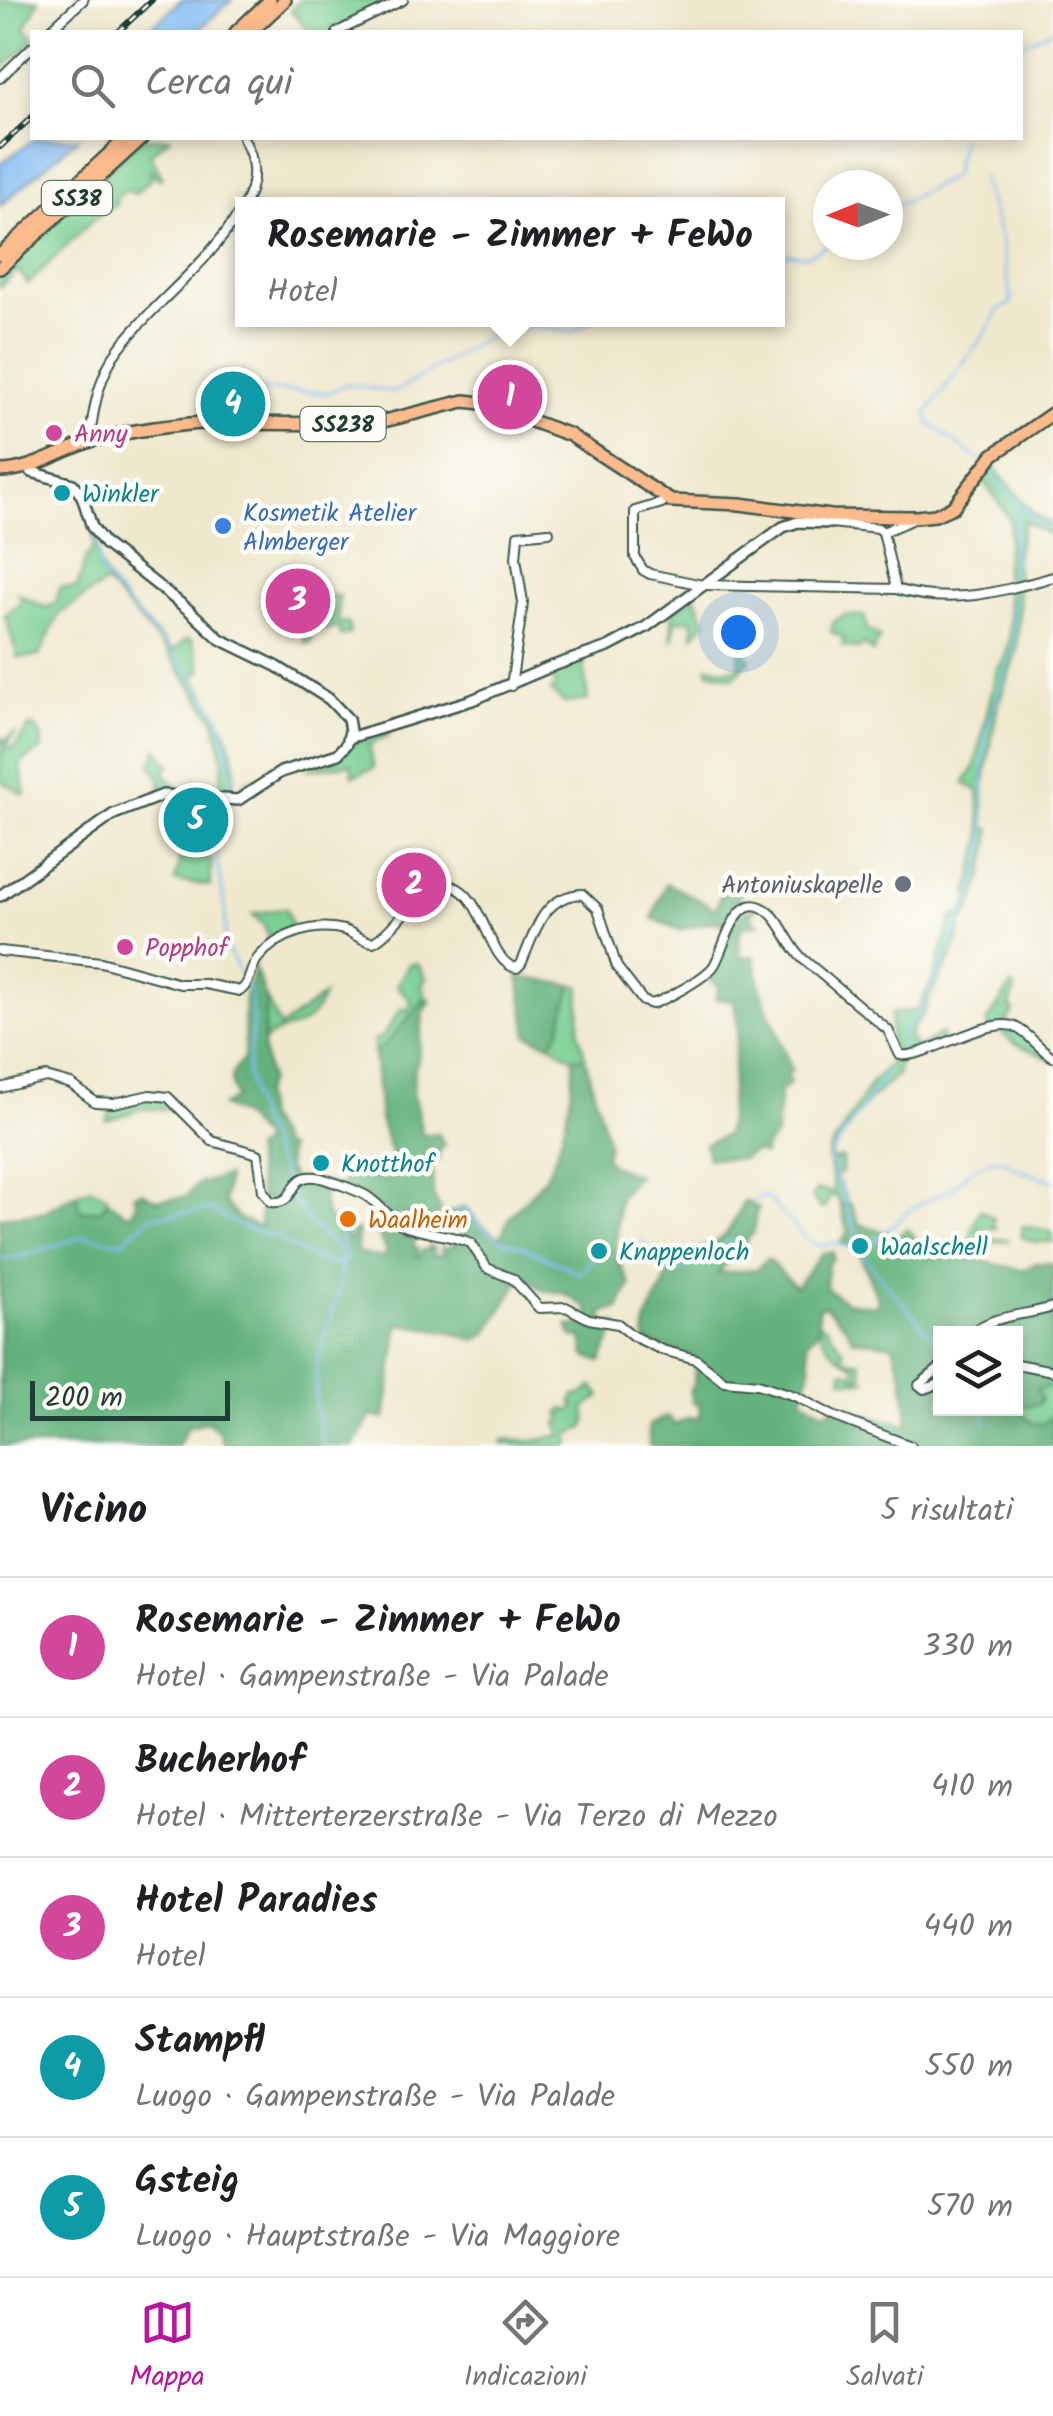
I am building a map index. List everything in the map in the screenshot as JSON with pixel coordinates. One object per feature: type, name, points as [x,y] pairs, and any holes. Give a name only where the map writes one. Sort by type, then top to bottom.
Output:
[{"type":"main road","points":[[238,30],[270,0]]},
{"type":"main road","points":[[253,30],[285,0]]},
{"type":"main road","name":"SS38","points":[[6,256],[124,140]]},
{"type":"main road","name":"SS38","points":[[6,256],[140,140]]},
{"type":"main road","points":[[0,270],[6,256]]},
{"type":"main road","name":"SS238","points":[[0,470],[27,466],[90,442],[201,422],[382,424],[474,402],[499,407],[570,434],[665,498],[680,503],[740,504],[831,520],[916,517],[954,507],[993,455],[1053,412]]},
{"type":"street","points":[[50,30],[83,0]]},
{"type":"street","points":[[341,30],[402,0]]},
{"type":"street","points":[[0,78],[30,50]]},
{"type":"street","points":[[244,140],[254,170],[248,197]]},
{"type":"street","points":[[90,442],[103,380],[119,347],[198,268],[235,218]]},
{"type":"street","points":[[0,896],[114,814],[163,794],[238,800],[282,772],[338,754],[350,734],[348,719],[329,700],[276,666],[220,639],[105,544],[92,526],[82,496],[66,480],[38,474],[27,466]]},
{"type":"street","points":[[665,498],[662,503],[635,511],[638,564],[650,574],[703,585],[896,589],[916,594],[978,597],[1053,577]]},
{"type":"street","points":[[883,532],[908,524],[916,517]]},
{"type":"street","points":[[350,734],[512,686],[632,636],[783,527],[798,522],[831,520],[878,528],[883,532],[896,589]]},
{"type":"street","points":[[512,686],[523,603],[516,558],[518,535],[548,532]]},
{"type":"street","points":[[0,951],[101,962],[180,984],[240,991],[257,959],[289,934],[302,930],[345,930],[373,942],[386,935],[396,920],[435,886],[450,885],[470,899],[503,962],[512,968],[521,964],[537,926],[555,901],[570,895],[586,896],[600,914],[616,968],[644,1001],[652,1004],[713,967],[735,918],[751,907],[772,916],[792,948],[888,1030],[900,1055],[911,1056],[947,1040],[1008,1025],[1020,1029],[1053,1057]]},
{"type":"street","points":[[0,1088],[46,1077],[70,1084],[95,1102],[114,1103],[150,1095],[168,1097],[212,1141],[258,1154],[263,1191],[271,1202],[288,1199],[295,1183],[302,1178],[321,1178],[358,1192],[408,1227],[472,1244],[487,1268],[512,1279],[539,1308],[566,1307],[589,1319],[618,1324],[662,1350],[696,1359],[730,1384],[758,1384],[795,1396],[911,1446]]},
{"type":"street","points":[[980,1326],[986,1321],[1021,1317],[1053,1306]]},
{"type":"street","points":[[1023,1365],[1053,1371]]},
{"type":"street","points":[[933,1374],[920,1385],[924,1389],[933,1386]]},
{"type":"green space","points":[[0,0],[39,0],[25,28],[30,34],[30,44],[0,70]]},
{"type":"green space","points":[[300,0],[397,0],[338,30],[307,30],[291,10]]},
{"type":"green space","points":[[140,140],[168,140],[150,154],[162,177],[159,179],[151,169],[153,177],[134,194],[127,190],[115,199],[117,204],[92,220],[28,284],[18,270],[0,287],[0,273]]},
{"type":"green space","points":[[992,465],[1031,511],[1053,527],[1053,537],[1024,521],[1015,557],[1017,650],[997,707],[984,786],[985,827],[990,829],[985,864],[953,952],[909,1035],[917,1049],[942,1033],[943,1042],[903,1057],[896,1071],[899,1073],[852,1122],[830,1157],[842,1158],[842,1173],[836,1175],[848,1204],[840,1205],[837,1196],[829,1197],[821,1209],[812,1197],[816,1190],[834,1192],[828,1156],[831,1148],[872,1082],[889,1065],[891,1013],[917,1010],[934,977],[951,919],[961,915],[970,899],[982,837],[978,791],[964,783],[975,767],[997,669],[1004,659],[1010,634],[1005,568],[1010,520],[982,478]]},
{"type":"green space","points":[[92,527],[100,567],[126,603],[172,651],[187,639],[192,640],[202,670],[193,676],[231,745],[232,790],[240,791],[245,782],[257,777],[259,781],[249,788],[235,794],[219,795],[223,762],[215,720],[166,650],[106,583],[59,614],[39,656],[18,658],[5,615],[24,599],[16,593],[47,608],[57,601],[60,587],[77,588],[86,558],[94,547]]},
{"type":"green space","points":[[323,595],[339,596],[338,622],[348,623],[350,634],[340,636],[339,628],[310,631],[311,643],[305,644],[301,611],[316,613],[317,607],[322,607]]},
{"type":"green space","points":[[696,596],[705,623],[693,636],[693,620],[676,620],[672,641],[672,612]]},
{"type":"green space","points":[[845,615],[864,616],[867,629],[880,637],[873,652],[862,644],[859,649],[842,646],[844,638],[831,632],[834,621]]},
{"type":"green space","points":[[743,633],[750,660],[734,678],[708,671],[708,666],[727,670],[740,667],[739,635]]},
{"type":"green space","points":[[583,660],[588,700],[564,703],[551,691],[556,685],[548,672]]},
{"type":"green space","points":[[34,726],[41,736],[42,749],[20,764],[24,795],[0,780],[0,753],[4,752],[0,737],[5,741],[16,732],[7,744],[12,750],[28,728]]},
{"type":"green space","points":[[386,730],[389,735],[369,745],[374,768],[353,776],[351,764],[307,770],[339,758],[352,744]]},
{"type":"green space","points":[[157,748],[171,766],[165,769],[177,794],[159,795],[161,780],[151,765]]},
{"type":"green space","points":[[182,851],[212,860],[210,886],[175,881]]},
{"type":"green space","points":[[725,881],[744,883],[731,916],[756,907],[753,921],[760,924],[743,926],[739,936],[740,957],[754,956],[761,990],[792,1071],[787,1074],[790,1084],[780,1091],[776,1135],[764,1149],[764,1155],[756,1152],[744,1159],[708,1158],[705,1144],[726,1135],[738,1028],[734,1001],[715,999],[719,986],[702,975],[710,970],[729,927],[714,921],[680,930],[653,919],[666,883],[716,909]]},
{"type":"green space","points":[[286,908],[293,930],[271,941],[263,924],[252,914]]},
{"type":"green space","points":[[417,963],[426,978],[422,985],[426,998],[383,1047],[374,1052],[374,1040],[382,1037],[401,1009],[406,1010],[412,1002],[397,985],[409,964]]},
{"type":"green space","points":[[254,966],[266,998],[266,1118],[283,1148],[287,1148],[287,1169],[295,1182],[303,1178],[342,1187],[345,1174],[392,1180],[391,1153],[380,1119],[374,1052],[383,1047],[426,998],[431,1000],[423,1014],[413,1092],[422,1134],[439,1134],[444,1145],[438,1153],[439,1160],[432,1163],[433,1195],[441,1210],[422,1221],[420,1217],[396,1214],[395,1219],[362,1196],[323,1189],[325,1212],[338,1232],[346,1232],[347,1239],[352,1238],[351,1231],[358,1230],[360,1254],[385,1258],[386,1250],[377,1234],[390,1238],[393,1229],[405,1238],[416,1234],[417,1256],[429,1246],[434,1248],[432,1256],[445,1255],[442,1247],[450,1248],[465,1226],[456,1216],[430,1228],[428,1223],[460,1208],[467,1209],[501,1238],[514,1212],[549,1169],[565,1121],[573,1058],[585,1057],[608,1144],[605,1157],[610,1164],[638,1176],[618,1203],[616,1255],[630,1285],[619,1309],[604,1312],[602,1322],[618,1324],[601,1362],[585,1356],[582,1338],[573,1337],[568,1326],[584,1324],[589,1317],[588,1308],[563,1293],[542,1290],[523,1275],[487,1333],[476,1340],[399,1324],[385,1419],[371,1416],[354,1446],[225,1446],[208,1421],[187,1427],[178,1446],[0,1446],[0,1217],[42,1213],[76,1194],[80,1211],[101,1210],[108,1200],[126,1214],[132,1213],[137,1203],[134,1195],[142,1192],[156,1200],[187,1197],[197,1184],[227,1176],[224,1203],[241,1220],[260,1227],[261,1202],[253,1150],[262,1138],[240,1115],[222,1106],[236,1098],[232,1077],[244,1059],[245,991]]},
{"type":"green space","points":[[519,977],[572,985],[551,1045],[528,1035]]},
{"type":"green space","points":[[572,985],[580,986],[579,1033],[585,1057],[573,1058],[551,1045]]},
{"type":"green space","points":[[1011,986],[1015,988],[1010,1007],[1014,1011],[1004,1025],[1013,1025],[1053,1061],[1012,1042],[1003,1034],[1003,1026],[988,1030],[988,1021]]},
{"type":"green space","points":[[323,996],[310,1018],[264,1041],[266,998],[280,1028]]},
{"type":"green space","points":[[150,1095],[174,1101],[168,1109],[141,1109],[106,1121],[118,1105]]},
{"type":"green space","points":[[91,1188],[108,1200],[102,1210],[79,1211],[76,1194]]},
{"type":"green space","points":[[744,1201],[759,1208],[754,1232],[718,1273],[756,1270],[767,1259],[796,1287],[822,1253],[833,1252],[826,1288],[846,1302],[874,1306],[879,1302],[856,1245],[840,1244],[848,1233],[840,1205],[851,1204],[859,1224],[899,1236],[906,1229],[916,1238],[925,1258],[954,1255],[1023,1270],[1036,1263],[1053,1264],[1053,1386],[1037,1389],[1042,1398],[1039,1404],[1023,1406],[1023,1326],[933,1326],[933,1416],[1023,1415],[1033,1424],[1045,1423],[1053,1414],[1053,1446],[649,1446],[649,1425],[668,1416],[675,1425],[687,1418],[699,1418],[700,1404],[693,1403],[690,1390],[696,1359],[646,1341],[646,1322],[669,1269],[658,1252],[682,1253],[700,1248],[717,1241],[729,1230]],"holes":[[[825,1306],[853,1339],[893,1345],[903,1376],[908,1424],[834,1408],[824,1412],[802,1398],[811,1368],[807,1342],[818,1331],[818,1308]]]},
{"type":"green space","points":[[980,1210],[994,1218],[996,1228],[978,1229],[982,1239],[1010,1240],[971,1244]]},
{"type":"green space","points":[[1023,1226],[1052,1231],[1053,1242],[1021,1237]]},
{"type":"green space","points":[[818,1323],[826,1327],[844,1351],[843,1359],[861,1362],[863,1375],[855,1377],[866,1380],[842,1379],[843,1371],[854,1373],[856,1365],[844,1360],[832,1350]]},
{"type":"green space","points":[[593,1386],[601,1396],[585,1408],[585,1427],[568,1435],[567,1446],[502,1444],[503,1440],[562,1435],[558,1424],[563,1417],[559,1415],[563,1409],[570,1411],[575,1406],[575,1395],[582,1395]]},
{"type":"green space","points":[[1041,1386],[1053,1386],[1053,1414],[1045,1423],[1033,1424],[1023,1415],[1023,1395]]},
{"type":"water","points":[[181,0],[232,0],[198,30],[148,30]]},
{"type":"water","points":[[33,140],[76,140],[0,206],[0,164]]},
{"type":"waterway","points":[[1023,44],[1053,29]]},
{"type":"waterway","points":[[903,202],[953,176],[962,140]]},
{"type":"waterway","points":[[979,460],[930,424],[927,413],[998,310],[1012,303],[1000,236],[981,176]]},
{"type":"waterway","points":[[785,254],[806,256],[813,252]]},
{"type":"waterway","points":[[237,389],[328,393],[346,384],[395,392],[492,334],[526,327]]},
{"type":"waterway","points":[[538,327],[572,332],[581,327]]},
{"type":"waterway","points":[[993,471],[1019,505],[1053,532]]},
{"type":"waterway","points":[[1011,584],[1017,506]]},
{"type":"waterway","points":[[95,539],[101,574],[184,666],[220,717],[233,775],[227,794]]},
{"type":"waterway","points":[[899,1044],[945,962],[981,867],[985,841],[983,762],[987,730],[1013,647],[1013,599]]},
{"type":"waterway","points":[[222,806],[213,836],[225,908],[225,945],[249,990],[253,1022],[247,1073],[256,1114],[294,1202],[310,1224],[339,1250],[342,1268],[338,1296],[318,1358],[315,1402],[323,1446]]},
{"type":"waterway","points":[[860,1243],[829,1157],[887,1072]]},
{"type":"waterway","points":[[752,1202],[761,1196],[767,1198],[807,1240],[819,1246],[834,1243],[848,1247],[870,1245],[914,1207],[951,1189],[970,1171],[993,1159],[1053,1181]]},
{"type":"waterway","points":[[0,1259],[16,1258],[85,1236],[122,1242],[152,1216],[212,1210],[237,1225],[275,1237],[305,1255],[338,1265],[347,1260],[339,1231]]},
{"type":"waterway","points":[[460,1210],[474,1215],[479,1225],[500,1240],[580,1273],[599,1251]]},
{"type":"waterway","points":[[642,1241],[672,1275],[732,1240]]},
{"type":"waterway","points":[[862,1248],[866,1260],[933,1338]]},
{"type":"waterway","points":[[984,1416],[986,1425]]},
{"type":"railway","points":[[120,30],[152,0]]},
{"type":"railway","points":[[0,147],[30,119]]},
{"type":"place","name":"Rosemarie - Zimmer + FeWo","points":[[510,397]]},
{"type":"place","name":"Stampfl","points":[[233,404]]},
{"type":"place","name":"Anny","points":[[54,433]]},
{"type":"place","name":"Winkler","points":[[62,493]]},
{"type":"place","name":"Kosmetik Atelier Almberger","points":[[223,526]]},
{"type":"place","name":"Hotel Paradies","points":[[298,601]]},
{"type":"place","name":"Gsteig","points":[[196,820]]},
{"type":"place","name":"Antoniuskapelle","points":[[903,884]]},
{"type":"place","name":"Bucherhof","points":[[414,885]]},
{"type":"place","name":"Popphof","points":[[125,947]]},
{"type":"place","name":"Knotthof","points":[[321,1163]]},
{"type":"place","name":"Waalheim","points":[[348,1219]]},
{"type":"place","name":"Waalschell","points":[[860,1246]]},
{"type":"place","name":"Knappenloch","points":[[599,1251]]}]
